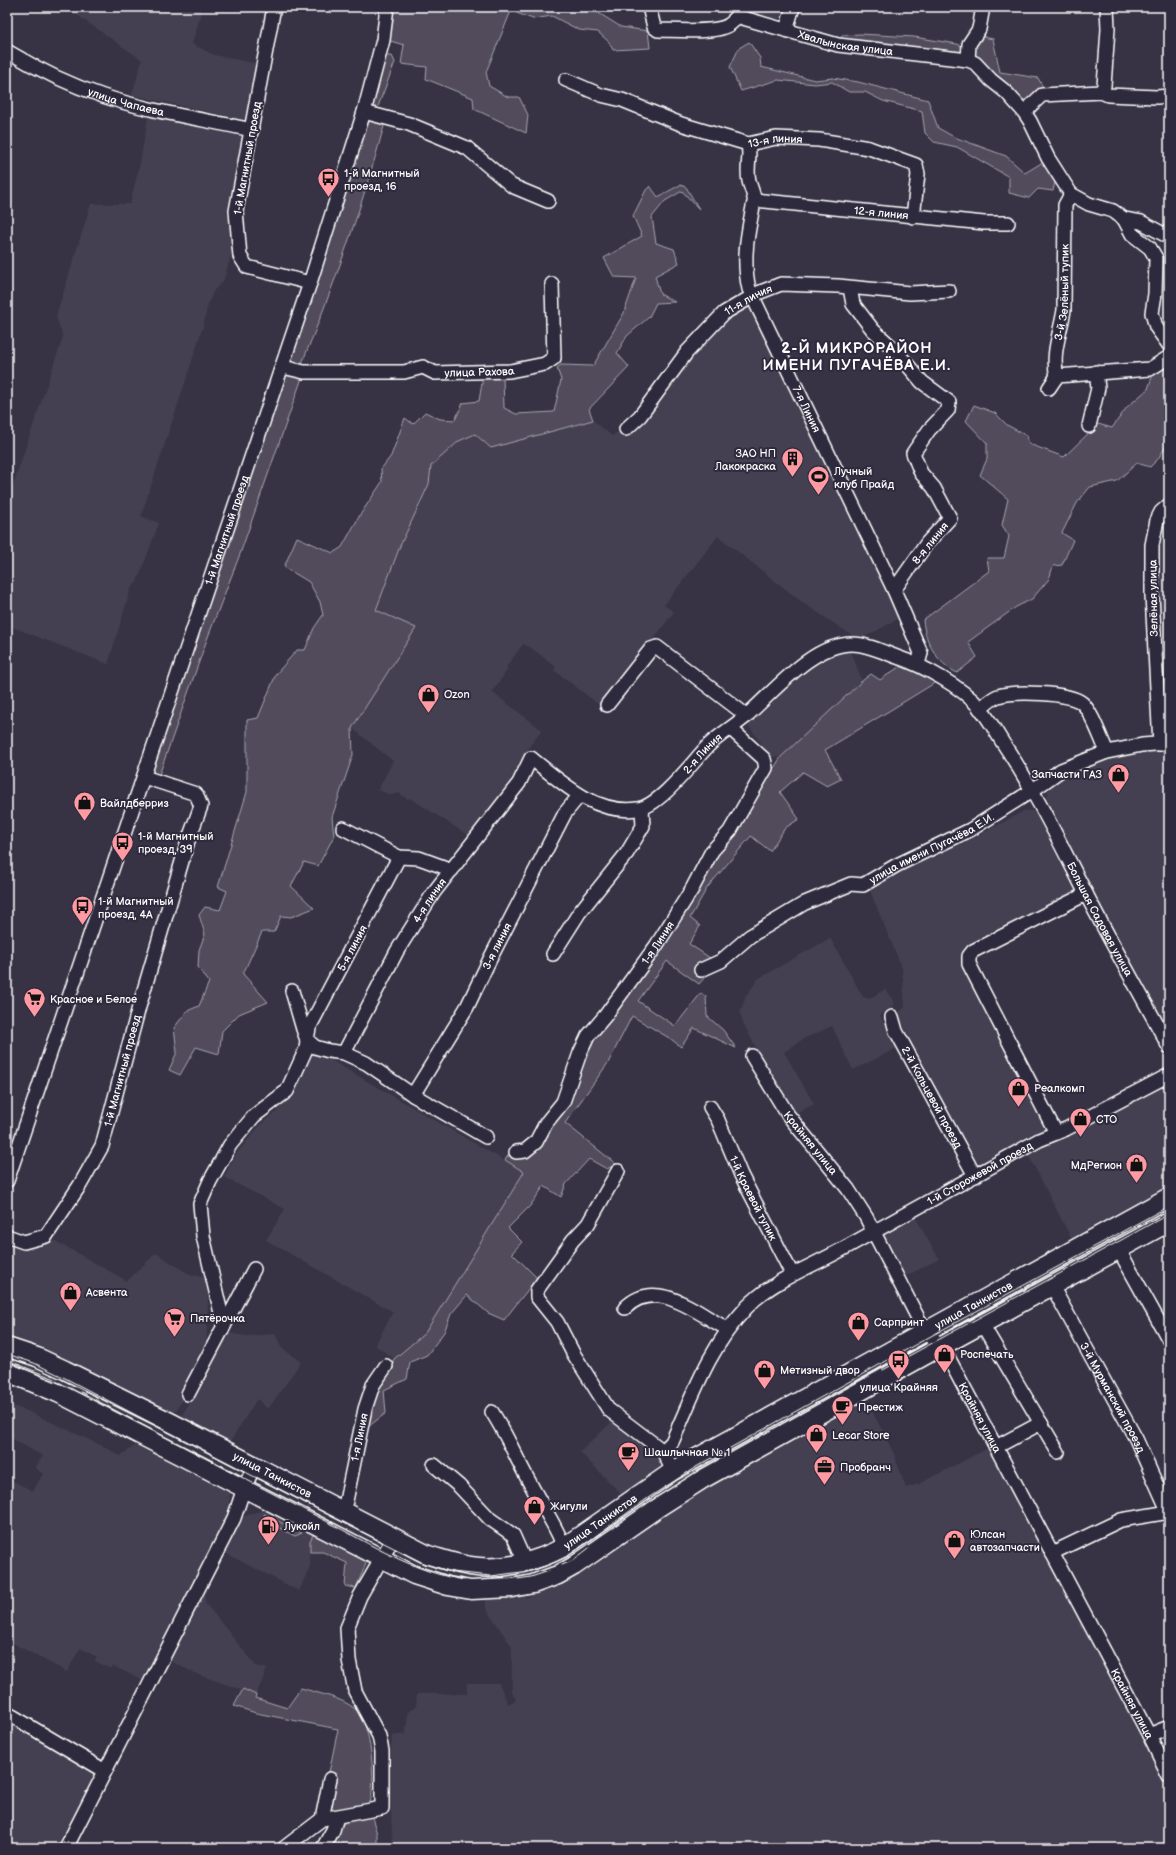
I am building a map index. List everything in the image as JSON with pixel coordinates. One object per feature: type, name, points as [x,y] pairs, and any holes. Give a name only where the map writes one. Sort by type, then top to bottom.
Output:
[{"type":"main road","name":"улица Танкистов","points":[[7,1347],[37,1357],[172,1422],[254,1467],[428,1555],[471,1566],[510,1565],[545,1557],[564,1547],[673,1471],[1169,1197]]},
{"type":"main road","name":"улица Танкистов","points":[[7,1372],[58,1393],[414,1575],[448,1586],[471,1590],[512,1588],[533,1584],[558,1575],[574,1566],[685,1490],[940,1347],[1169,1222]]},
{"type":"street","name":"1-й Магнитный проезд","points":[[274,7],[236,211],[240,256],[247,267],[310,283]]},
{"type":"street","name":"1-й Магнитный проезд","points":[[7,1181],[283,367],[364,112],[383,40],[387,7]]},
{"type":"street","name":"Хвалынская улица","points":[[649,7],[654,26],[658,30],[707,30],[721,28],[730,25],[734,12],[797,34],[838,45],[968,60]]},
{"type":"street","points":[[786,30],[792,7]]},
{"type":"street","points":[[983,7],[980,29],[969,44],[968,60],[975,63],[991,80],[1006,92],[1024,112],[1048,158],[1071,194],[1089,204],[1112,211],[1124,219],[1142,222],[1169,237]]},
{"type":"street","points":[[1102,92],[1104,86],[1108,29],[1107,7]]},
{"type":"street","name":"улица Чапаева","points":[[7,52],[60,79],[104,96],[150,108],[252,130]]},
{"type":"street","name":"13-я линия","points":[[566,80],[601,95],[622,100],[681,124],[748,144],[776,138],[819,140],[869,148],[916,165],[918,174],[913,217]]},
{"type":"street","points":[[1024,112],[1042,95],[1102,92],[1108,95],[1169,96]]},
{"type":"street","points":[[364,112],[408,124],[467,148],[512,186],[548,201]]},
{"type":"street","name":"7-я Линия","points":[[748,144],[749,179],[755,200],[745,252],[745,274],[752,297],[894,590],[921,653],[918,664]]},
{"type":"street","name":"3-й Зелёный тупик","points":[[1057,376],[1055,367],[1058,336],[1062,326],[1064,310],[1065,205],[1071,194]]},
{"type":"street","name":"12-я линия","points":[[755,200],[913,217],[984,223],[1008,223]]},
{"type":"street","points":[[1124,219],[1132,234],[1150,248],[1156,258],[1156,294],[1152,313],[1156,327],[1169,346]]},
{"type":"street","name":"улица Рахова","points":[[283,367],[304,372],[404,372],[423,367],[435,373],[510,371],[545,364],[554,358],[552,284]]},
{"type":"street","name":"11-я линия","points":[[626,429],[640,416],[687,352],[724,312],[781,284],[910,292],[949,291]]},
{"type":"street","name":"8-я линия","points":[[850,288],[853,304],[873,330],[894,349],[922,382],[949,402],[948,410],[929,430],[913,453],[921,472],[934,488],[950,518],[927,543],[894,590]]},
{"type":"street","points":[[1049,388],[1057,376],[1150,368],[1169,357]]},
{"type":"street","points":[[1089,426],[1098,388],[1096,372]]},
{"type":"street","name":"Зелёная улица","points":[[1164,744],[1152,595],[1152,545],[1157,520],[1161,512],[1169,505]]},
{"type":"street","name":"2-я Линия","points":[[642,809],[649,805],[677,781],[708,746],[747,716],[807,661],[822,652],[840,646],[853,644],[864,646],[918,664],[964,693],[980,709]]},
{"type":"street","points":[[607,705],[651,649],[657,647],[747,716]]},
{"type":"street","points":[[980,709],[997,696],[1029,693],[1051,694],[1074,699],[1087,709],[1106,752]]},
{"type":"street","name":"Большая Садовая улица","points":[[980,709],[1034,790],[1086,894],[1169,1047]]},
{"type":"street","name":"1-я Линия","points":[[516,1152],[525,1151],[536,1142],[546,1123],[563,1102],[580,1053],[588,1036],[605,1016],[656,946],[692,889],[712,851],[730,831],[766,768],[764,759],[731,729]]},
{"type":"street","name":"улица имени Пугачёва Е.И.","points":[[701,970],[720,961],[750,936],[805,903],[852,884],[863,885],[897,865],[970,830],[1034,790],[1061,770],[1106,752],[1142,745],[1164,744]]},
{"type":"street","name":"4-я линия","points":[[344,1053],[397,951],[434,892],[519,782],[531,758],[579,796]]},
{"type":"street","name":"1-й Магнитный проезд","points":[[7,1236],[24,1242],[46,1236],[80,1185],[102,1146],[139,1007],[188,841],[201,806],[196,794],[144,777]]},
{"type":"street","points":[[553,954],[579,913],[627,853],[643,826],[642,809],[634,810],[604,806],[579,796]]},
{"type":"street","name":"3-я линия","points":[[413,1095],[467,1007],[565,813],[579,796]]},
{"type":"street","points":[[343,828],[399,857],[419,858],[452,870]]},
{"type":"street","name":"5-я линия","points":[[224,1326],[203,1236],[200,1204],[210,1181],[230,1145],[254,1116],[287,1091],[306,1049],[309,1028],[399,857]]},
{"type":"street","points":[[1056,1133],[969,964],[969,956],[973,951],[1086,894]]},
{"type":"street","points":[[292,991],[307,1040],[315,1047],[344,1053],[366,1063],[413,1095],[486,1137]]},
{"type":"street","name":"2-й Кольцевой проезд","points":[[892,1017],[896,1031],[975,1176]]},
{"type":"street","name":"Крайняя улица","points":[[752,1056],[788,1115],[848,1189],[874,1232],[919,1320],[949,1359],[1149,1735],[1169,1776]]},
{"type":"street","name":"1-й Сторожевой проезд","points":[[792,1274],[830,1256],[1039,1140],[1056,1133],[1169,1076]]},
{"type":"street","name":"1-й Краевой тупик","points":[[710,1107],[718,1120],[741,1175],[792,1274]]},
{"type":"street","points":[[618,1171],[588,1224],[573,1240],[537,1290],[537,1297],[557,1322],[573,1353],[609,1410],[663,1451],[673,1471]]},
{"type":"street","points":[[1119,1250],[1169,1340]]},
{"type":"street","points":[[188,1394],[254,1269]]},
{"type":"street","points":[[663,1451],[672,1442],[705,1367],[728,1329],[747,1306],[792,1274]]},
{"type":"street","name":"3-й Мурманский проезд","points":[[1052,1286],[1136,1439],[1168,1512]]},
{"type":"street","points":[[624,1308],[629,1303],[643,1296],[653,1295],[668,1297],[684,1304],[728,1329]]},
{"type":"street","points":[[982,1324],[1058,1452]]},
{"type":"street","name":"1-я Линия","points":[[342,1511],[346,1501],[365,1409],[373,1385],[386,1366]]},
{"type":"street","points":[[492,1412],[504,1431],[531,1485],[550,1515],[564,1547]]},
{"type":"street","points":[[996,1447],[1041,1423]]},
{"type":"street","points":[[434,1465],[459,1486],[490,1519],[513,1535],[525,1562]]},
{"type":"street","points":[[66,1848],[234,1518],[244,1488],[254,1467]]},
{"type":"street","points":[[1052,1553],[1121,1520],[1168,1512]]},
{"type":"street","points":[[284,1848],[322,1819],[382,1808],[382,1751],[379,1736],[355,1691],[349,1660],[346,1628],[360,1596],[394,1537]]},
{"type":"street","points":[[7,1713],[105,1771]]},
{"type":"street","points":[[1149,1735],[1169,1727]]},
{"type":"street","points":[[322,1819],[330,1779]]},
{"type":"street","points":[[323,1848],[333,1830],[337,1817]]},
{"type":"shaded area","points":[[60,7],[203,7],[192,44],[214,55],[258,64],[246,120],[132,95],[142,60],[80,17]]},
{"type":"shaded area","points":[[393,7],[589,7],[621,27],[648,31],[650,48],[613,50],[609,42],[598,32],[579,30],[552,16],[533,19],[511,11],[486,72],[489,86],[508,97],[519,97],[528,115],[526,133],[474,109],[473,98],[426,79],[427,67],[401,64],[404,45],[387,40]]},
{"type":"shaded area","points":[[740,7],[787,7],[779,19],[744,12]]},
{"type":"shaded area","points":[[860,34],[914,37],[957,44],[964,47],[963,53],[844,42],[841,39],[842,35]]},
{"type":"shaded area","points":[[978,36],[993,39],[1000,72],[1038,78],[1044,89],[1029,99],[1018,99],[978,60],[974,51]]},
{"type":"shaded area","points":[[749,42],[760,58],[761,67],[815,80],[833,78],[858,82],[928,100],[938,128],[954,137],[1006,156],[1025,173],[1043,162],[1055,182],[1053,191],[1038,189],[1029,198],[1009,193],[1009,177],[957,147],[934,142],[925,133],[922,111],[883,101],[865,92],[849,92],[832,82],[815,84],[778,80],[741,91],[730,67],[739,48]]},
{"type":"shaded area","points":[[384,56],[392,56],[395,62],[377,109],[371,110]]},
{"type":"shaded area","points":[[149,112],[242,133],[244,135],[227,213],[234,242],[231,256],[223,282],[214,290],[208,304],[203,326],[186,380],[141,516],[159,523],[137,582],[131,588],[108,664],[7,625],[7,503],[63,337],[56,316],[91,204],[130,204],[140,163]]},
{"type":"shaded area","points":[[369,119],[379,121],[384,126],[347,246],[302,363],[304,370],[288,362]]},
{"type":"shaded area","points":[[680,185],[686,187],[699,209],[682,191],[665,201],[652,217],[656,243],[674,249],[679,263],[655,276],[660,294],[675,302],[656,303],[649,317],[627,336],[617,353],[629,367],[589,409],[593,420],[491,448],[475,434],[459,441],[431,466],[429,484],[400,546],[376,610],[416,628],[352,728],[353,755],[332,817],[334,836],[318,866],[304,862],[291,886],[314,908],[291,917],[281,916],[274,932],[262,932],[243,974],[268,1002],[239,1014],[222,1031],[219,1054],[196,1047],[180,1075],[169,1070],[177,1052],[174,1028],[187,1011],[199,1006],[209,982],[198,967],[199,950],[205,934],[199,915],[205,907],[220,910],[227,891],[218,887],[247,792],[247,720],[258,718],[276,674],[297,650],[305,650],[314,628],[323,615],[320,602],[309,582],[284,567],[297,537],[333,553],[342,547],[360,515],[382,482],[381,469],[391,456],[405,418],[413,424],[425,412],[440,419],[455,420],[463,403],[479,401],[483,377],[503,377],[504,408],[516,414],[554,412],[561,380],[557,368],[561,365],[593,366],[624,313],[636,278],[614,277],[604,258],[642,236],[633,216],[646,190],[650,186],[658,197]]},
{"type":"shaded area","points":[[750,308],[900,615],[900,618],[859,640],[802,602],[718,536],[664,605],[674,612],[602,707],[554,670],[556,667],[530,647],[523,644],[506,667],[508,669],[492,692],[542,730],[529,747],[523,762],[471,837],[410,798],[407,799],[399,793],[391,795],[378,790],[393,761],[352,728],[415,629],[376,610],[400,546],[429,484],[430,466],[459,441],[475,434],[491,448],[593,420],[612,436],[624,428],[706,331],[739,309]]},
{"type":"shaded area","points":[[1169,365],[1169,441],[1158,459],[1150,467],[1137,463],[1117,481],[1090,487],[1077,503],[1062,533],[1073,540],[1062,565],[1053,566],[1049,579],[1032,599],[1016,607],[968,642],[977,657],[957,673],[950,669],[938,658],[929,644],[923,620],[989,571],[987,558],[1004,558],[1009,536],[1002,525],[1008,499],[980,475],[987,459],[987,443],[966,421],[974,405],[995,413],[1007,425],[1027,436],[1029,444],[1064,457],[1098,424],[1112,428],[1127,407],[1148,389],[1154,371]]},
{"type":"shaded area","points":[[285,372],[303,375],[240,554],[206,642],[158,778],[150,772]]},
{"type":"shaded area","points":[[1169,510],[1169,739],[1164,726],[1160,593],[1155,591],[1155,571],[1159,571],[1161,520]]},
{"type":"shaded area","points":[[850,648],[862,681],[782,757],[771,757],[746,722],[810,664]]},
{"type":"shaded area","points":[[902,665],[938,681],[825,750],[841,779],[827,786],[803,772],[780,792],[799,819],[785,828],[770,851],[751,836],[707,888],[690,918],[700,926],[689,944],[713,960],[715,966],[699,984],[667,961],[638,1001],[675,1026],[701,993],[706,997],[707,1016],[723,1030],[736,1048],[694,1028],[681,1047],[671,1039],[632,1016],[608,1063],[565,1123],[616,1164],[607,1169],[589,1159],[566,1184],[561,1197],[544,1186],[530,1206],[508,1228],[522,1242],[512,1253],[537,1278],[504,1320],[488,1313],[467,1295],[451,1314],[444,1332],[427,1355],[410,1362],[407,1379],[384,1390],[386,1413],[368,1427],[371,1407],[378,1387],[394,1359],[425,1333],[524,1172],[505,1160],[510,1153],[518,1157],[527,1155],[584,1052],[715,852],[735,829],[781,757],[871,674],[880,680]]},
{"type":"shaded area","points":[[1169,749],[1169,1034],[1093,892],[1047,799],[1048,791],[1056,781],[1064,775],[1120,755],[1142,750]]},
{"type":"shaded area","points":[[1024,811],[1033,811],[1037,816],[1074,889],[1074,894],[971,946],[962,955],[962,965],[1044,1125],[1043,1130],[1035,1136],[985,1166],[974,1160],[897,1014],[905,1007],[902,968],[870,891],[900,872],[974,838]]},
{"type":"shaded area","points":[[830,938],[863,997],[869,999],[885,989],[895,1004],[880,1015],[897,1048],[853,1070],[832,1026],[803,1039],[784,1052],[814,1104],[793,1115],[765,1068],[761,1057],[743,1023],[740,1013],[746,996],[758,979]]},
{"type":"shaded area","points":[[315,1051],[524,1172],[425,1333],[394,1359],[375,1345],[393,1312],[266,1240],[285,1209],[224,1177],[237,1153],[261,1124],[276,1112],[289,1093],[311,1052]]},
{"type":"shaded area","points":[[1169,1082],[1169,1191],[1073,1242],[1027,1152],[1045,1142],[1059,1140]]},
{"type":"shaded area","points":[[914,1215],[939,1259],[904,1277],[886,1242],[885,1234],[891,1228]]},
{"type":"shaded area","points":[[52,1239],[127,1281],[156,1253],[192,1276],[207,1276],[208,1302],[206,1349],[187,1393],[173,1415],[40,1350],[7,1337],[7,1240],[25,1245]]},
{"type":"shaded area","points":[[225,1331],[246,1336],[275,1334],[282,1348],[301,1362],[268,1409],[257,1399],[228,1445],[184,1423],[182,1416]]},
{"type":"shaded area","points":[[865,1397],[894,1454],[906,1488],[919,1484],[990,1447],[1169,1792],[1169,1848],[393,1848],[389,1778],[392,1736],[406,1734],[408,1712],[416,1706],[417,1694],[467,1694],[467,1683],[499,1683],[508,1704],[516,1700],[512,1693],[512,1647],[486,1608],[486,1599],[512,1599],[528,1597],[562,1585],[687,1496]]},
{"type":"shaded area","points":[[7,1404],[27,1411],[107,1448],[120,1456],[136,1445],[142,1445],[227,1489],[230,1495],[229,1511],[197,1580],[144,1681],[113,1666],[111,1669],[95,1661],[97,1657],[80,1648],[67,1672],[7,1640],[7,1478],[33,1491],[43,1474],[35,1468],[43,1456],[7,1436]]},
{"type":"shaded area","points":[[614,1420],[662,1462],[661,1468],[622,1495],[580,1452]]},
{"type":"shaded area","name":"Лукойл","points":[[266,1509],[314,1532],[310,1541],[310,1566],[299,1591],[223,1552],[242,1517]]},
{"type":"shaded area","points":[[264,1514],[302,1533],[295,1536],[266,1521]]},
{"type":"shaded area","points":[[313,1535],[320,1535],[367,1561],[356,1588],[345,1586],[347,1563],[323,1552],[310,1552],[310,1541]]},
{"type":"shaded area","points":[[203,1591],[206,1604],[256,1666],[267,1669],[256,1695],[199,1675],[168,1660]]},
{"type":"shaded area","points":[[301,1688],[330,1696],[344,1702],[355,1709],[361,1716],[369,1740],[373,1782],[370,1803],[364,1807],[320,1816],[338,1729],[256,1713],[234,1706],[243,1689],[256,1695],[255,1698],[287,1708]]},
{"type":"shaded area","points":[[7,1719],[95,1773],[97,1778],[60,1848],[7,1848]]},
{"type":"shaded area","points":[[361,1816],[372,1817],[377,1834],[377,1848],[351,1848],[351,1846],[330,1842],[342,1825],[350,1819]]},
{"type":"tram line","points":[[7,1354],[34,1363],[63,1377],[423,1563],[452,1572],[491,1576],[529,1571],[551,1564],[568,1556],[648,1498],[696,1467],[1169,1206]]},
{"type":"tram line","points":[[883,1370],[1169,1214]]},
{"type":"tram line","points":[[7,1360],[55,1379]]},
{"type":"tram line","points":[[81,1392],[376,1548],[428,1571],[465,1580]]},
{"type":"tram line","points":[[562,1565],[572,1561],[589,1548]]},
{"type":"tram line","points":[[518,1579],[531,1577],[549,1571]]},
{"type":"place","name":"1-й Магнитный проезд, 16","points":[[328,198]]},
{"type":"place","name":"ЗАО НП Лакокраска","points":[[792,478]]},
{"type":"place","name":"Лучный клуб Прайд","points":[[819,496]]},
{"type":"place","name":"Ozon","points":[[429,714]]},
{"type":"place","name":"Запчасти ГАЗ","points":[[1118,794]]},
{"type":"place","name":"Вайлдберриз","points":[[84,822]]},
{"type":"place","name":"1-й Магнитный проезд, 39","points":[[122,862]]},
{"type":"place","name":"1-й Магнитный проезд, 4А","points":[[83,926]]},
{"type":"place","name":"Красное и Белое","points":[[35,1018]]},
{"type":"place","name":"Реалкомп","points":[[1018,1108]]},
{"type":"place","name":"СТО","points":[[1081,1138]]},
{"type":"place","name":"МдРегион","points":[[1137,1184]]},
{"type":"place","name":"Асвента","points":[[71,1312]]},
{"type":"place","name":"Пятёрочка","points":[[174,1338]]},
{"type":"place","name":"Сарпринт","points":[[859,1342]]},
{"type":"place","name":"Роспечать","points":[[945,1374]]},
{"type":"place","name":"улица Крайняя","points":[[899,1380]]},
{"type":"place","name":"Метизный двор","points":[[765,1390]]},
{"type":"place","name":"Престиж","points":[[842,1426]]},
{"type":"place","name":"Lecar Store","points":[[817,1454]]},
{"type":"place","name":"Шашлычная № 1","points":[[629,1472]]},
{"type":"place","name":"Пробранч","points":[[825,1486]]},
{"type":"place","name":"Жигули","points":[[535,1526]]},
{"type":"place","name":"Лукойл","points":[[268,1546]]},
{"type":"place","name":"Юлсан автозапчасти","points":[[955,1560]]},
{"type":"district","name":"2-Й МИКРОРАЙОН ИМЕНИ ПУГАЧЁВА Е.И.","points":[[857,356]]}]
